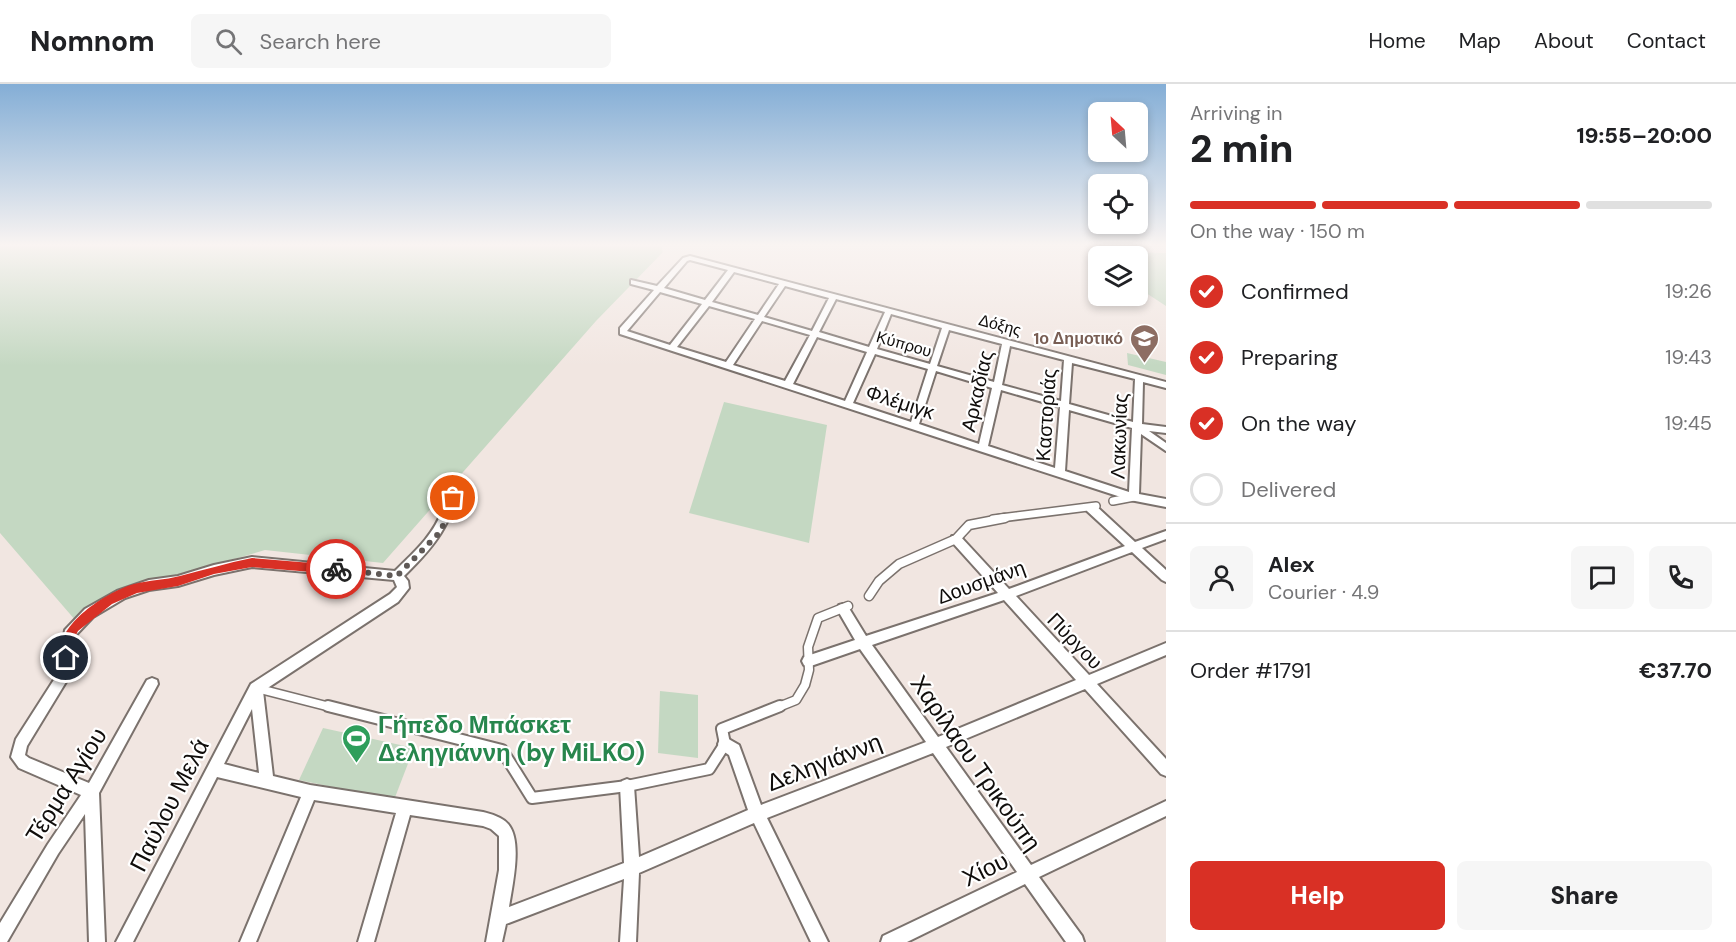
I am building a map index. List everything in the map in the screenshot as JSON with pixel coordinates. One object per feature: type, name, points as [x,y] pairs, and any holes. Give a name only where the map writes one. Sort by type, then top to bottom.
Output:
[{"type":"street","name":"Κύπρου","points":[[648,286],[1136,426],[1166,430]]},
{"type":"street","name":"Δόξης","points":[[658,289],[661,286]]},
{"type":"street","points":[[672,348],[720,286]]},
{"type":"street","points":[[728,366],[781,286]]},
{"type":"street","name":"Δόξης","points":[[795,286],[1166,385]]},
{"type":"street","name":"Φλέμιγκ","points":[[658,289],[624,327],[623,333],[1134,497],[1166,503]]},
{"type":"street","points":[[788,386],[834,296]]},
{"type":"street","points":[[848,405],[889,311]]},
{"type":"street","points":[[915,426],[946,326]]},
{"type":"street","name":"Αρκαδίας","points":[[983,448],[1007,342]]},
{"type":"street","name":"Καστοριάς","points":[[1060,473],[1068,359]]},
{"type":"street","name":"Λακωνίας","points":[[1134,497],[1139,378]]},
{"type":"street","points":[[1136,426],[1166,448]]},
{"type":"street","points":[[397,576],[441,531],[449,514],[457,481]]},
{"type":"street","points":[[1113,501],[1134,497]]},
{"type":"street","points":[[869,596],[892,567],[907,558],[946,546],[956,539],[958,532],[967,526],[980,521],[1094,507],[1166,577]]},
{"type":"street","name":"Δουσμάνη","points":[[808,661],[1005,595],[1166,535]]},
{"type":"street","name":"Πύργου","points":[[956,539],[1166,769]]},
{"type":"street","points":[[97,942],[92,792],[24,763],[18,757],[18,752],[63,677],[69,634],[89,613],[135,588],[178,581],[236,564],[261,562],[397,576],[402,581],[403,588],[394,598],[256,688]]},
{"type":"street","points":[[256,688],[502,750],[532,798],[627,786],[709,769],[725,744],[722,729],[796,700],[805,686],[808,647],[818,618],[845,608]]},
{"type":"street","name":"Χαρίλαου Τρικούπη","points":[[845,608],[864,644],[1076,942]]},
{"type":"street","name":"Δεληγιάννη","points":[[499,919],[632,868],[757,814],[935,745],[1166,649]]},
{"type":"street","name":"Τέρμα Αγίου","points":[[0,939],[53,849],[92,792],[152,684]]},
{"type":"street","points":[[256,688],[267,782]]},
{"type":"street","name":"Παύλου Μελά","points":[[124,942],[256,688]]},
{"type":"street","points":[[725,744],[734,750],[757,814],[820,942]]},
{"type":"street","points":[[213,769],[310,792],[483,819],[499,825],[507,836],[499,919],[494,942]]},
{"type":"street","points":[[627,786],[632,868],[628,942]]},
{"type":"street","points":[[248,942],[310,792]]},
{"type":"street","points":[[366,942],[405,808]]},
{"type":"street","name":"Χίου","points":[[889,942],[1166,808]]},
{"type":"green space","points":[[0,286],[630,286],[596,321],[383,563],[265,550],[190,572],[136,584],[107,598],[76,621],[0,533]]},
{"type":"green space","points":[[1148,286],[1166,286],[1166,306],[1148,294]]},
{"type":"green space","name":"1ο Δημοτικό","points":[[1127,353],[1166,362],[1166,375],[1128,365]]},
{"type":"green space","points":[[724,402],[827,425],[809,543],[689,513]]},
{"type":"green space","points":[[660,691],[698,695],[698,758],[658,753]]},
{"type":"green space","name":"Γήπεδο Μπάσκετ Δεληγιάννη (by MiLKO)","points":[[323,728],[414,748],[394,800],[299,780]]},
{"type":"way so far","points":[[336,569],[397,576],[441,531],[453,498]]},
{"type":"place","name":"1ο Δημοτικό","points":[[1144,364]]},
{"type":"place","name":"Γήπεδο Μπάσκετ Δεληγιάννη (by MiLKO)","points":[[357,764]]},
{"type":"route","points":[[66,658],[67,641],[74,627],[89,613],[135,588],[178,581],[236,564],[252,562],[336,569]]}]
